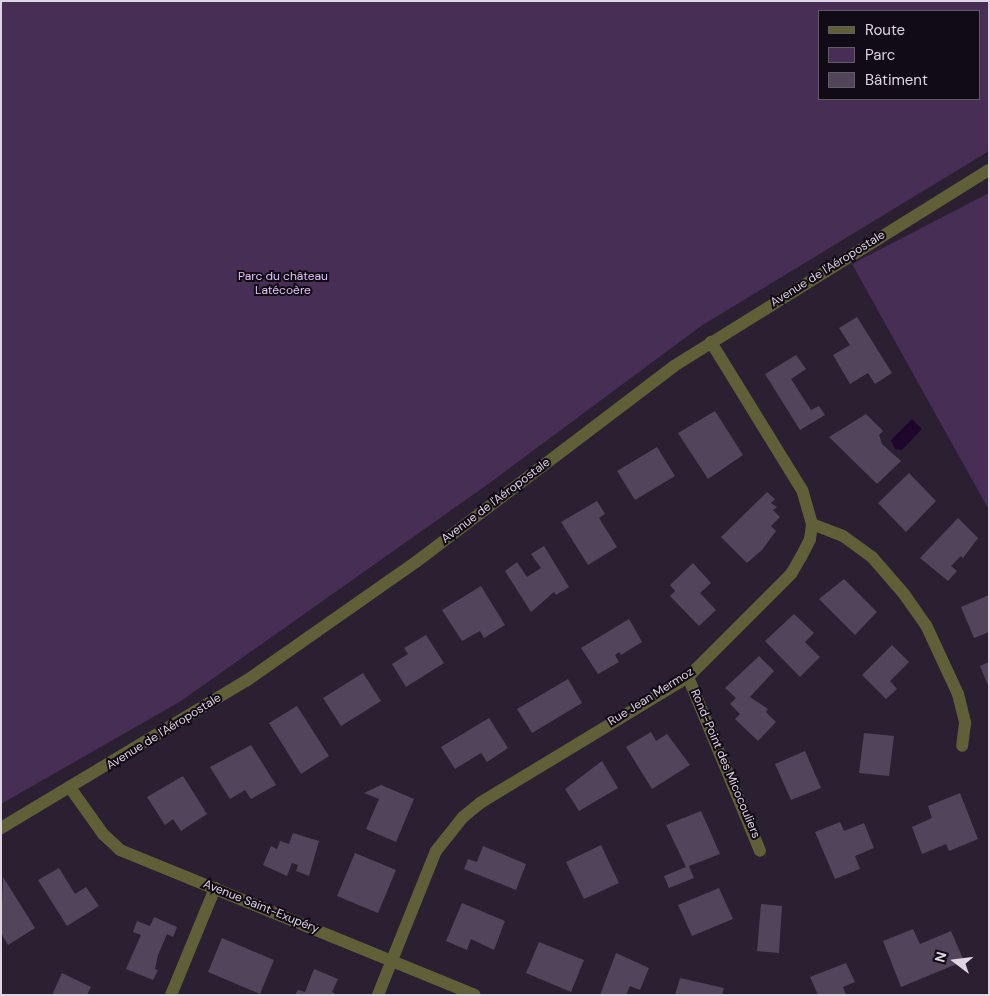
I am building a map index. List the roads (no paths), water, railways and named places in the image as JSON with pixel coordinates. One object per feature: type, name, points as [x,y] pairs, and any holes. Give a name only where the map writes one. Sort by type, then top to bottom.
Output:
[{"type":"street","name":"Avenue de l'Aéropostale","points":[[1,828],[71,789],[187,718],[297,646],[710,342],[989,170]]},
{"type":"street","points":[[710,342],[802,490],[812,524],[843,536],[872,558],[904,594],[926,626],[958,694],[965,723],[962,746]]},
{"type":"street","name":"Rue Jean Mermoz","points":[[378,995],[436,851],[463,817],[480,803],[688,677],[791,574],[810,539],[812,524]]},
{"type":"street","name":"Rond-Point des Micocouliers","points":[[688,677],[760,851]]},
{"type":"street","name":"Avenue Saint-Exupéry","points":[[71,789],[98,827],[120,850],[475,995]]},
{"type":"street","points":[[171,995],[215,888]]},
{"type":"park label","name":"Parc du château Latécoère","points":[[283,284]]}]
